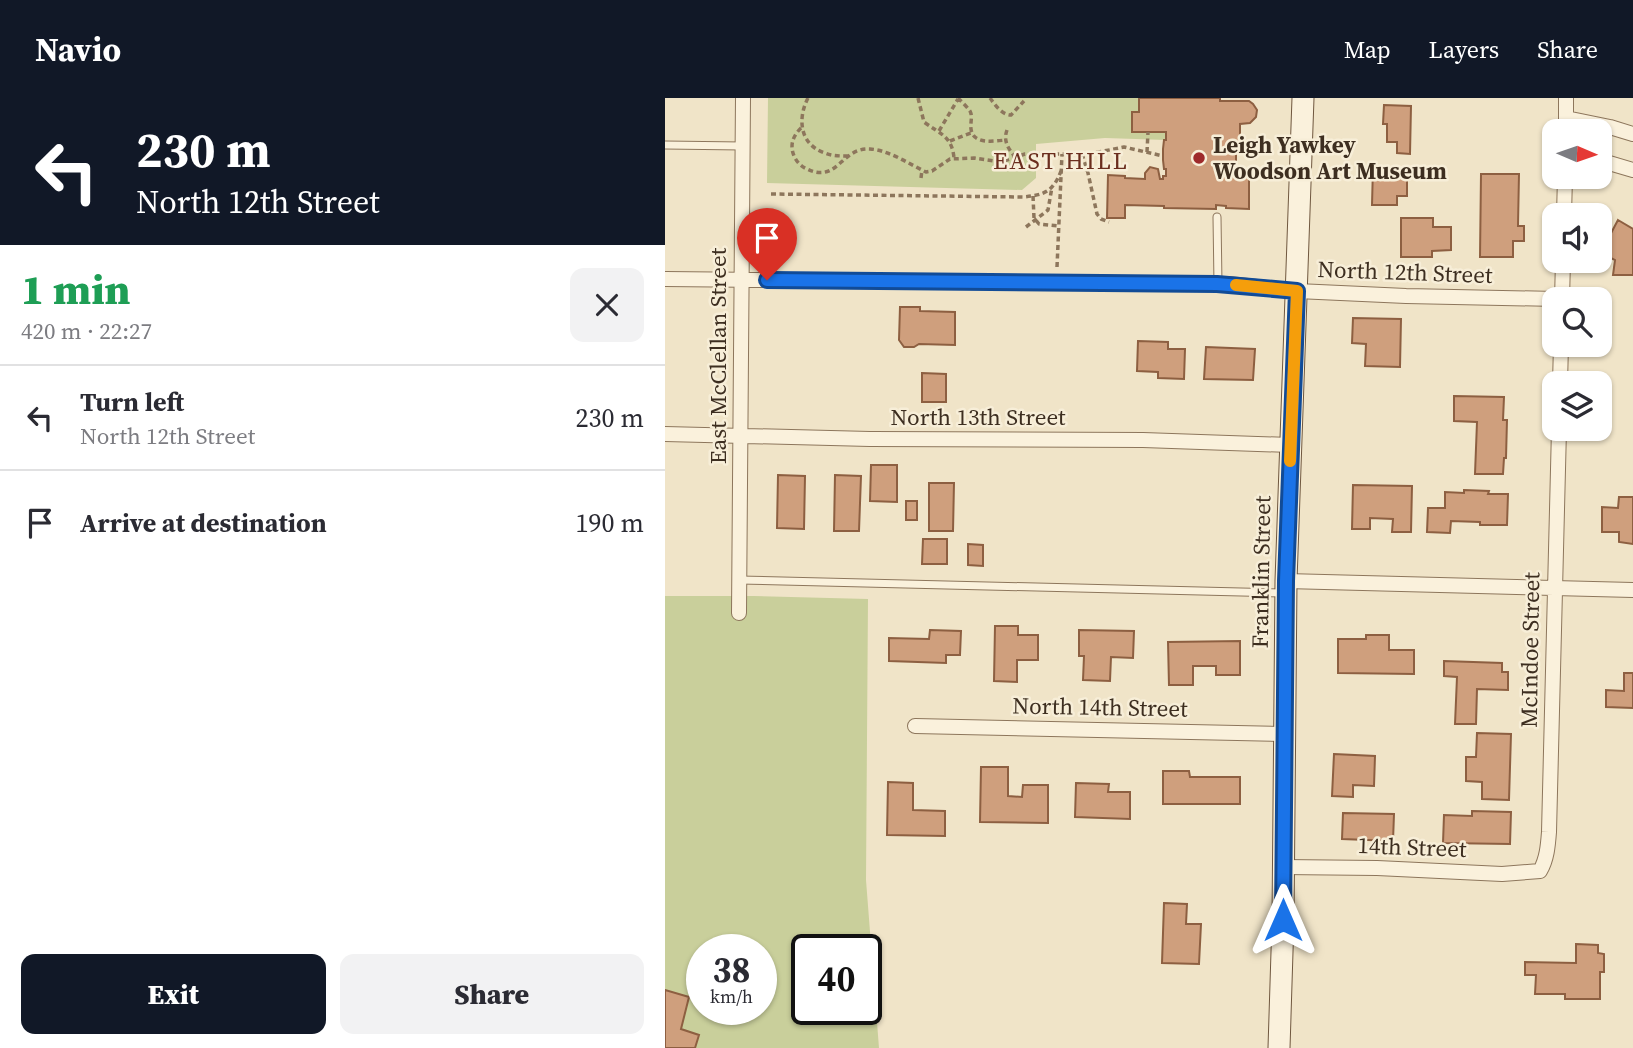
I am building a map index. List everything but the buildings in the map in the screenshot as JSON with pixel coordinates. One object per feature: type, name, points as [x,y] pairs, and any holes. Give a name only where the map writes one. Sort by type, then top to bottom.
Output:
[{"type":"street","name":"East McClellan Street","points":[[739,613],[743,98]]},
{"type":"street","name":"Franklin Street","points":[[1279,1048],[1286,587],[1303,98]]},
{"type":"street","points":[[1566,98],[1566,119]]},
{"type":"street","points":[[1612,128],[1633,134]]},
{"type":"street","points":[[1612,164],[1633,170]]},
{"type":"street","name":"North 12th Street","points":[[665,279],[1217,284],[1405,296],[1542,299]]},
{"type":"street","name":"North 13th Street","points":[[665,434],[1143,440],[1290,445]]},
{"type":"street","name":"McIndoe Street","points":[[1540,871],[1544,864],[1549,832],[1559,441]]},
{"type":"street","points":[[1286,587],[1555,587],[1633,590]]},
{"type":"street","name":"North 14th Street","points":[[915,726],[1284,734]]},
{"type":"street","name":"14th Street","points":[[1283,867],[1502,874],[1540,871]]},
{"type":"lane","points":[[665,145],[742,146]]},
{"type":"lane","points":[[1217,217],[1217,284]]},
{"type":"lane","points":[[739,580],[1286,587]]},
{"type":"path","points":[[808,98],[801,128],[793,139],[792,151],[802,167],[816,173],[830,171],[857,150],[874,149],[926,172],[954,159],[974,158],[997,162],[1025,154],[1082,154],[1123,147],[1163,156]]},
{"type":"path","points":[[919,98],[924,122],[950,141],[954,159]]},
{"type":"path","points":[[939,131],[958,98],[969,110],[972,133],[978,139],[1006,140]]},
{"type":"path","points":[[990,98],[1006,115],[1011,115],[1024,101]]},
{"type":"path","points":[[801,128],[818,150],[848,156]]},
{"type":"path","points":[[1007,130],[1008,149],[1014,157]]},
{"type":"path","points":[[1147,152],[1148,132]]},
{"type":"path","points":[[950,141],[972,133]]},
{"type":"path","points":[[1057,282],[1062,154]]},
{"type":"path","points":[[1082,154],[1097,214],[1109,222]]},
{"type":"path","points":[[921,178],[922,170]]},
{"type":"path","points":[[771,194],[1033,196],[1045,193],[1052,187],[1061,171]]},
{"type":"path","points":[[1026,227],[1048,210],[1052,187]]},
{"type":"path","points":[[1033,196],[1036,221],[1039,224],[1059,226]]},
{"type":"green space","points":[[768,98],[1139,98],[1139,112],[1132,112],[1132,132],[1166,132],[1166,140],[1105,138],[1036,144],[1036,178],[1022,190],[767,183]]},
{"type":"green space","points":[[665,596],[868,599],[866,880],[870,934],[791,934],[791,1025],[877,1025],[879,1048],[665,1048]]},
{"type":"slow traffic","points":[[1236,285],[1297,291],[1290,461]]},
{"type":"place","name":"Leigh Yawkey Woodson Art Museum","points":[[1199,158]]},
{"type":"district","name":"EAST HILL","points":[[1061,160]]},
{"type":"route","points":[[767,280],[1217,284],[1297,291],[1286,581],[1283,920]]}]
